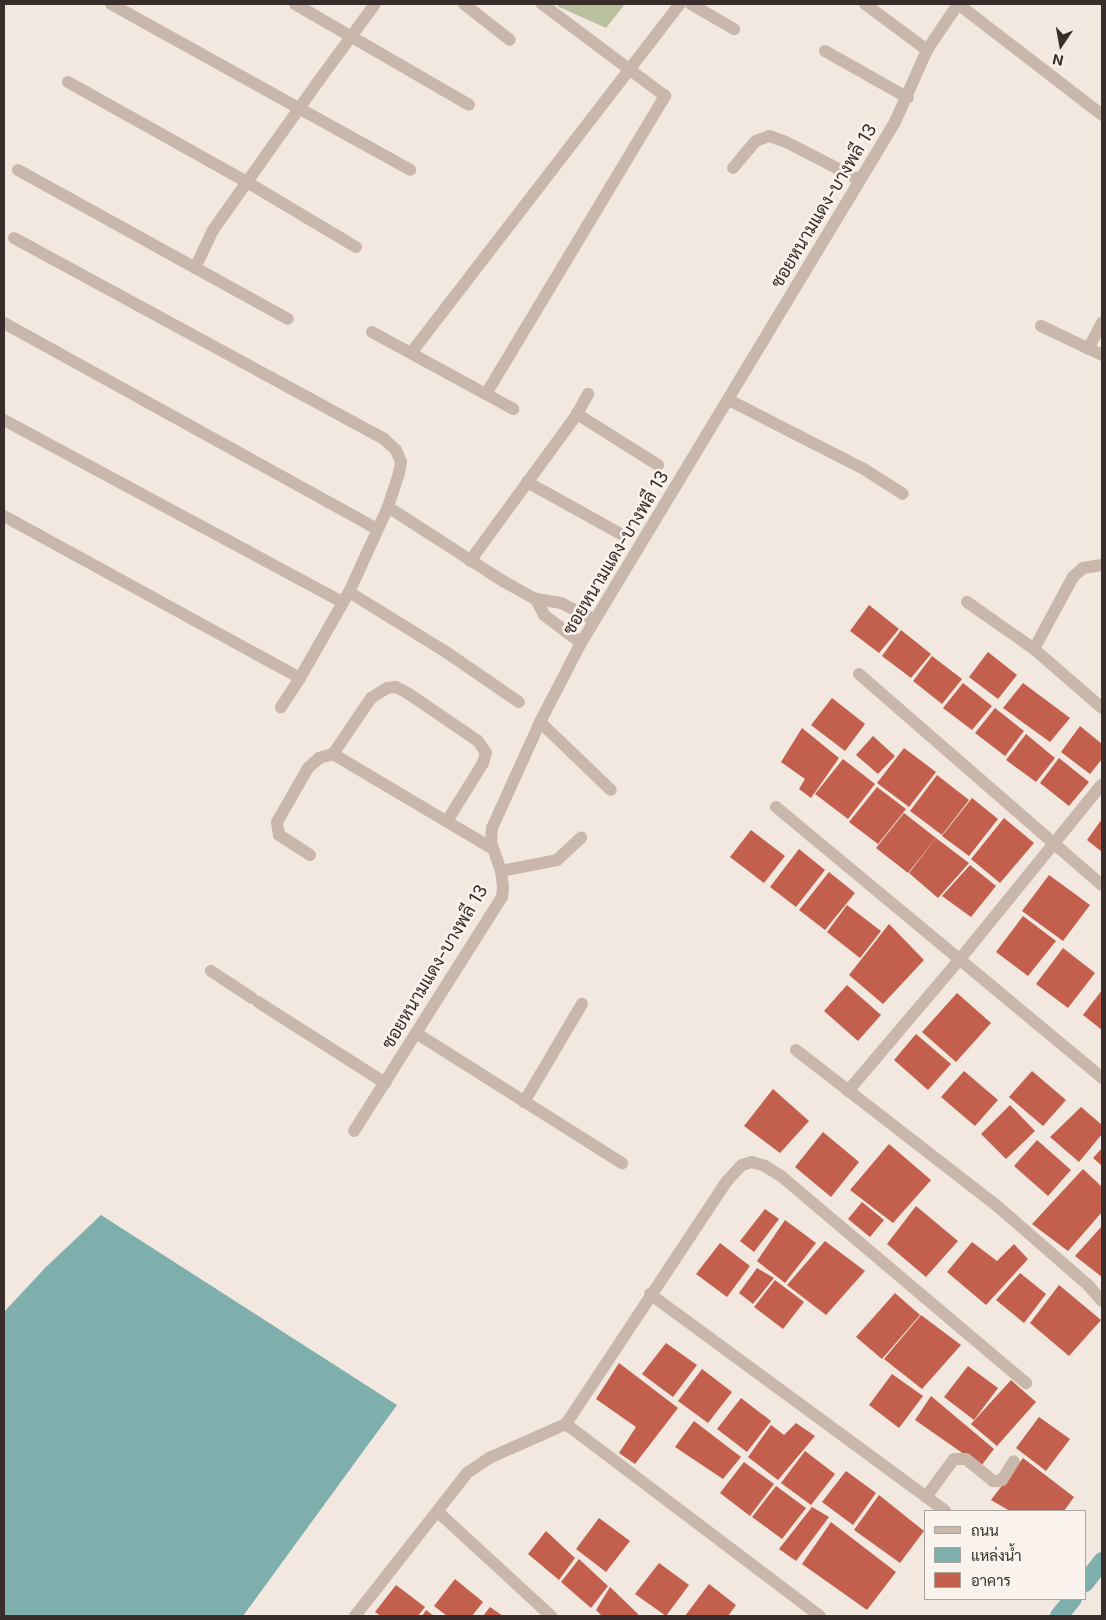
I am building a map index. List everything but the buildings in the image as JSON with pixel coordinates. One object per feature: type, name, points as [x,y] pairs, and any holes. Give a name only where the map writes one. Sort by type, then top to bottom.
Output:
[{"type":"street","points":[[111,4],[410,170]]},
{"type":"street","points":[[295,4],[470,105]]},
{"type":"street","points":[[195,268],[214,230],[298,109],[375,4]]},
{"type":"street","points":[[464,4],[510,40]]},
{"type":"street","points":[[486,394],[665,96],[542,4]]},
{"type":"street","points":[[411,353],[628,69],[680,4]]},
{"type":"street","points":[[691,4],[734,29]]},
{"type":"street","points":[[865,4],[927,50]]},
{"type":"street","points":[[958,4],[1102,115]]},
{"type":"street","name":"ซอยหนามแดง-บางพลี 13","points":[[354,1131],[502,897],[504,887],[501,871],[491,842],[492,828],[540,722],[581,643],[860,180],[908,98],[927,50],[958,4]]},
{"type":"street","points":[[825,51],[908,98]]},
{"type":"street","points":[[68,82],[247,182],[356,247]]},
{"type":"street","points":[[733,168],[756,141],[769,136],[786,142],[860,180]]},
{"type":"street","points":[[18,170],[288,318]]},
{"type":"street","points":[[14,238],[384,439],[396,450],[401,462],[388,506],[346,597],[300,678],[281,707]]},
{"type":"street","points":[[4,323],[377,529]]},
{"type":"street","points":[[1088,349],[1102,323]]},
{"type":"street","points":[[1041,326],[1102,355]]},
{"type":"street","points":[[372,332],[513,409]]},
{"type":"street","points":[[470,561],[577,414],[588,394]]},
{"type":"street","points":[[729,400],[864,469],[903,494]]},
{"type":"street","points":[[577,414],[658,464]]},
{"type":"street","points":[[4,420],[346,597],[443,650],[519,702]]},
{"type":"street","points":[[527,482],[621,534]]},
{"type":"street","points":[[388,506],[470,561],[536,599],[561,603],[594,620]]},
{"type":"street","points":[[4,516],[300,678]]},
{"type":"street","points":[[1034,650],[1073,577],[1083,568],[1102,565]]},
{"type":"street","points":[[536,599],[544,615],[581,643]]},
{"type":"street","points":[[968,602],[1034,650],[1102,708]]},
{"type":"street","points":[[859,674],[1102,884]]},
{"type":"street","points":[[310,855],[279,835],[277,822],[308,768],[319,758],[333,754],[371,698],[387,688],[396,688],[409,694],[478,741],[486,753],[483,763],[447,821]]},
{"type":"street","points":[[540,722],[610,790]]},
{"type":"street","points":[[333,754],[493,849]]},
{"type":"street","points":[[848,1091],[960,959],[1102,784]]},
{"type":"street","points":[[776,807],[1102,1078]]},
{"type":"street","points":[[501,871],[546,864],[558,860],[581,838]]},
{"type":"street","points":[[211,970],[385,1082]]},
{"type":"street","points":[[524,1102],[582,1004]]},
{"type":"street","points":[[416,1033],[622,1163]]},
{"type":"street","points":[[796,1050],[996,1205],[1088,1285],[1102,1301]]},
{"type":"street","points":[[355,1616],[467,1473],[489,1458],[566,1424],[650,1294],[726,1182],[742,1165],[752,1162],[765,1166],[781,1176],[1026,1383]]},
{"type":"street","points":[[650,1294],[944,1510]]},
{"type":"street","points":[[566,1424],[820,1616]]},
{"type":"street","points":[[926,1497],[954,1459],[966,1459],[993,1481],[1002,1480],[1014,1461]]},
{"type":"street","points":[[438,1512],[551,1616]]},
{"type":"green space","points":[[560,4],[625,4],[606,28],[557,6]]},
{"type":"water","points":[[101,1215],[397,1405],[243,1616],[4,1616],[4,1312],[45,1268]]},
{"type":"waterway","points":[[1086,1582],[1102,1561]]},
{"type":"waterway","points":[[1059,1616],[1072,1600]]}]
